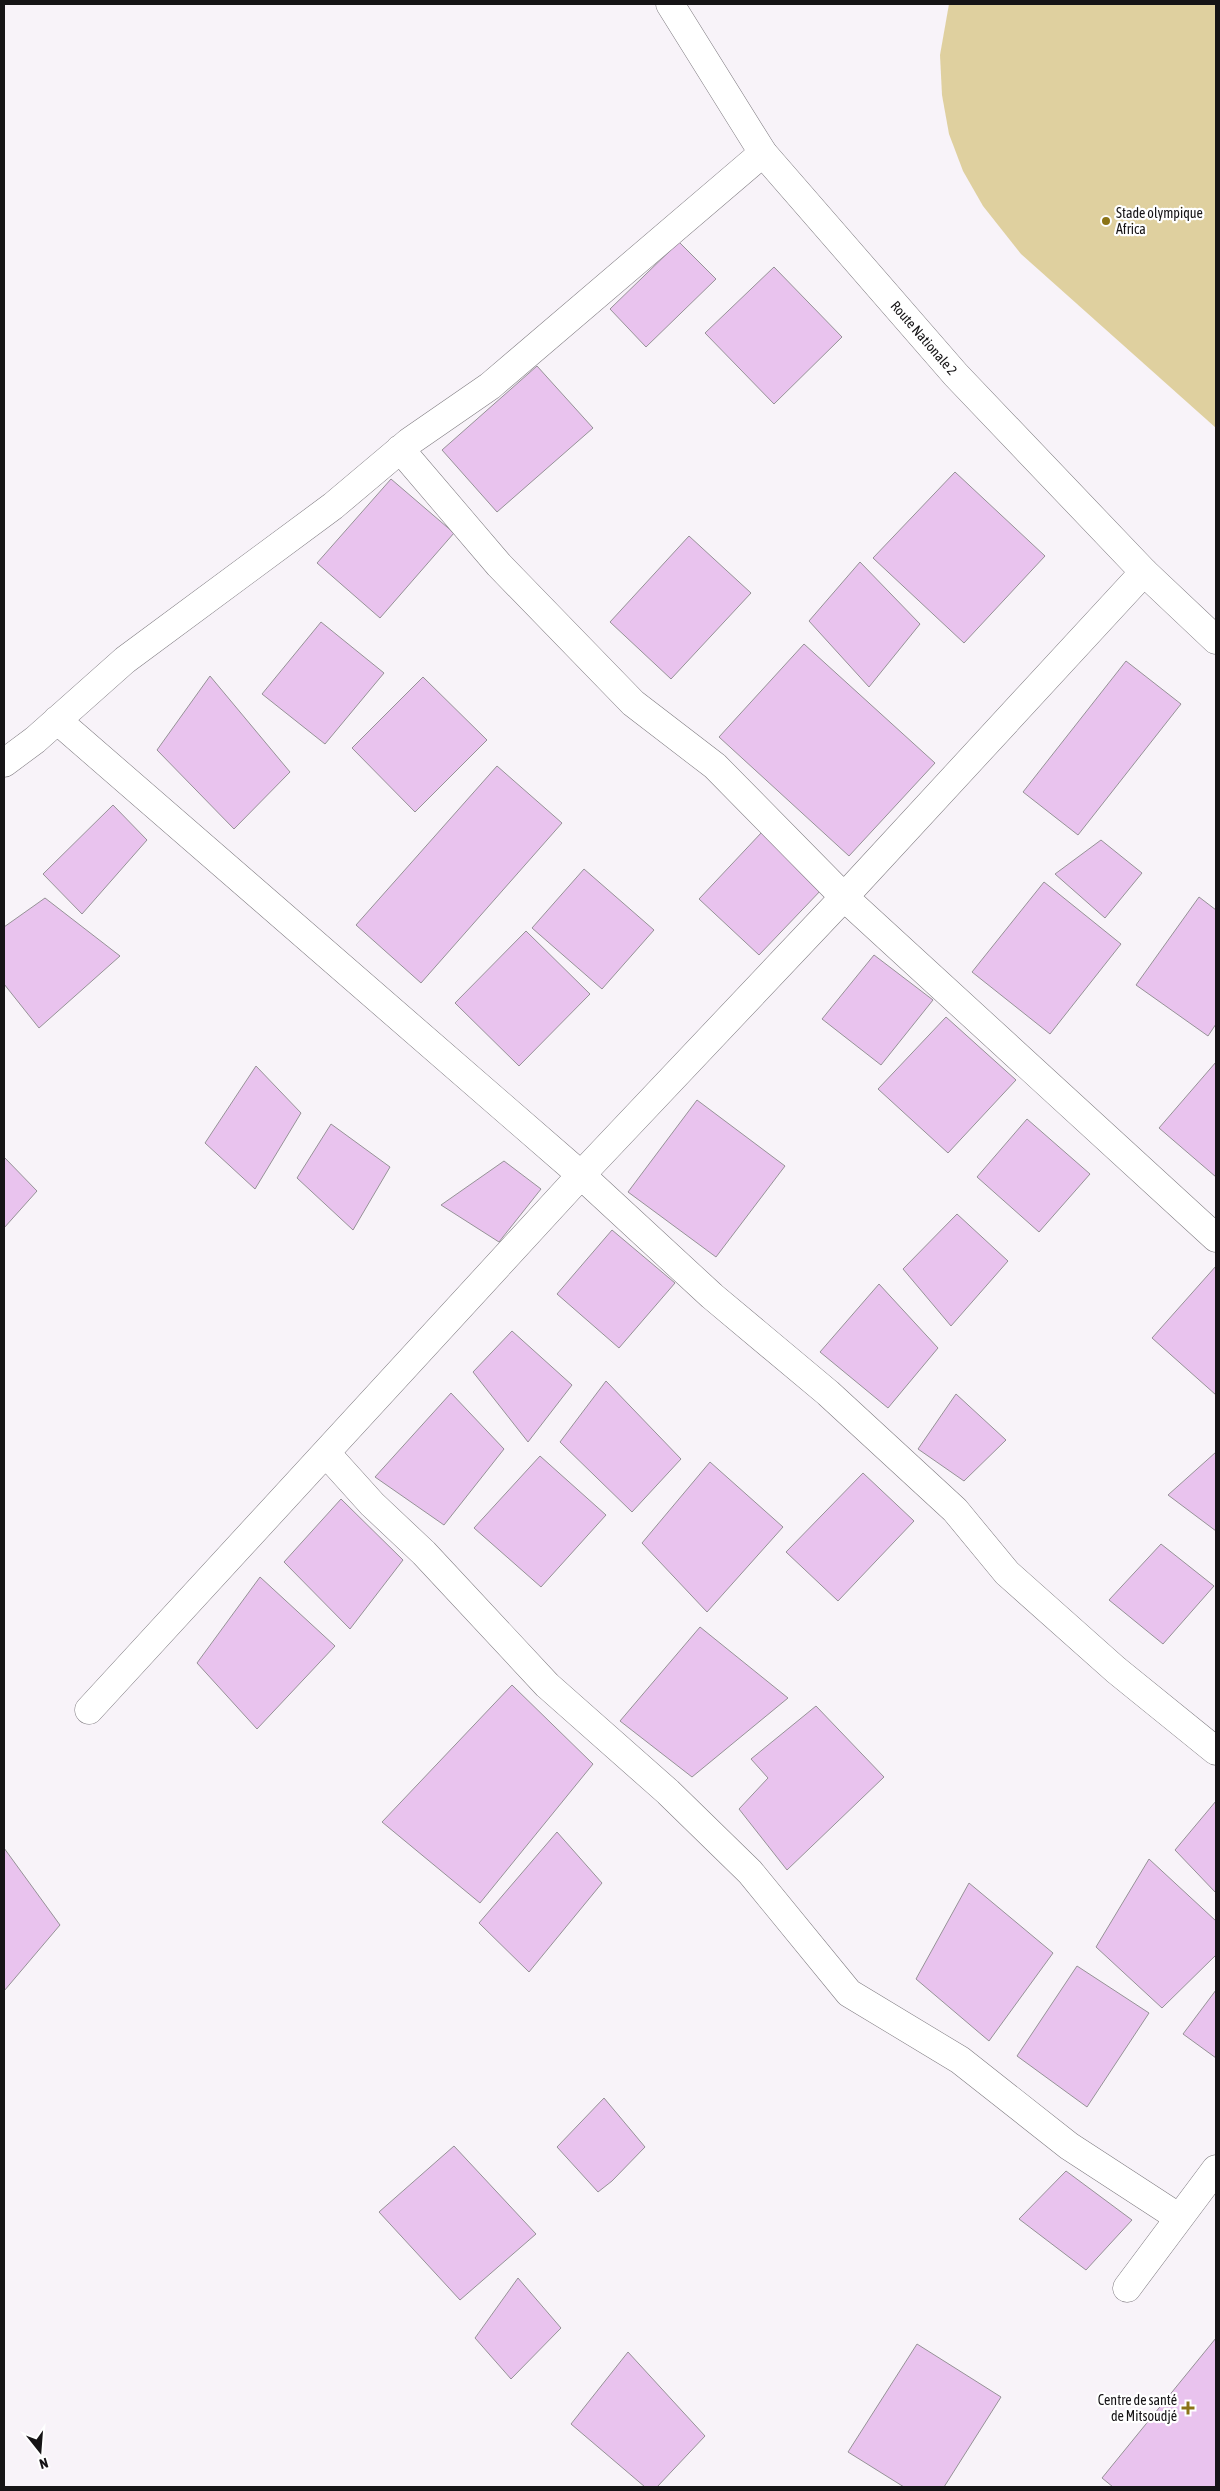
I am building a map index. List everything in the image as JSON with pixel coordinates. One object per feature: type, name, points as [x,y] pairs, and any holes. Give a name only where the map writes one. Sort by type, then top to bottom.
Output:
[{"type":"street","name":"Route Nationale 2","points":[[670,4],[763,153],[956,375],[1144,572],[1216,640]]},
{"type":"street","points":[[4,762],[57,720],[125,660],[333,506],[400,449],[490,386],[763,153]]},
{"type":"street","points":[[400,449],[500,565],[634,703],[715,766],[844,897],[1216,1238]]},
{"type":"street","points":[[89,1710],[581,1176],[844,897],[1144,572]]},
{"type":"street","points":[[57,720],[581,1176],[712,1296],[828,1393],[955,1510],[1007,1573],[1116,1670],[1216,1751]]},
{"type":"street","points":[[326,1453],[372,1504],[424,1553],[548,1685],[668,1792],[750,1872],[848,1993],[960,2060],[1069,2146],[1178,2217]]},
{"type":"street","points":[[1127,2288],[1178,2217],[1216,2170]]},
{"type":"shaded area","name":"Stade olympique Africa","points":[[949,4],[1216,4],[1216,428],[1021,254],[983,206],[963,171],[949,134],[942,95],[940,55]]},
{"type":"building","points":[[679,242],[716,279],[646,347],[610,309]]},
{"type":"building","points":[[774,267],[842,337],[774,404],[705,333]]},
{"type":"building","points":[[537,366],[593,428],[497,512],[442,450]]},
{"type":"building","points":[[955,472],[1045,556],[964,643],[873,558]]},
{"type":"building","points":[[391,479],[454,533],[380,618],[317,563]]},
{"type":"building","points":[[689,536],[751,593],[671,679],[610,622]]},
{"type":"building","points":[[860,562],[920,624],[869,687],[809,621]]},
{"type":"building","points":[[321,622],[384,673],[325,744],[262,694]]},
{"type":"building","points":[[804,644],[935,763],[849,856],[719,737]]},
{"type":"building","points":[[1126,661],[1181,704],[1078,835],[1023,792]]},
{"type":"building","points":[[210,676],[290,772],[234,829],[157,750]]},
{"type":"building","points":[[423,677],[487,740],[415,812],[352,748]]},
{"type":"building","points":[[497,766],[562,823],[421,983],[356,925]]},
{"type":"building","points":[[113,805],[147,840],[82,914],[43,874]]},
{"type":"building","points":[[762,832],[823,888],[759,955],[699,899]]},
{"type":"building","points":[[1101,840],[1142,873],[1105,918],[1055,874]]},
{"type":"building","points":[[584,869],[654,930],[602,989],[532,928]]},
{"type":"building","points":[[1044,882],[1121,944],[1050,1034],[972,972]]},
{"type":"building","points":[[1199,897],[1216,910],[1216,1024],[1208,1036],[1136,985]]},
{"type":"building","points":[[45,898],[120,956],[39,1028],[4,984],[4,927]]},
{"type":"building","points":[[526,931],[590,994],[519,1066],[455,1003]]},
{"type":"building","points":[[874,955],[933,1000],[881,1065],[822,1019]]},
{"type":"building","points":[[946,1017],[1016,1080],[948,1153],[878,1089]]},
{"type":"building","points":[[1216,1062],[1216,1177],[1159,1128]]},
{"type":"building","points":[[256,1066],[301,1113],[255,1189],[205,1143]]},
{"type":"building","points":[[697,1100],[785,1166],[716,1257],[628,1192]]},
{"type":"building","points":[[1027,1119],[1090,1174],[1039,1232],[977,1177]]},
{"type":"building","points":[[331,1124],[390,1167],[353,1230],[297,1178]]},
{"type":"building","points":[[4,1157],[37,1191],[4,1228]]},
{"type":"building","points":[[504,1161],[541,1189],[499,1242],[441,1205]]},
{"type":"building","points":[[957,1214],[1008,1261],[951,1326],[903,1269]]},
{"type":"building","points":[[612,1230],[675,1283],[619,1348],[557,1294]]},
{"type":"building","points":[[1216,1266],[1216,1395],[1152,1338]]},
{"type":"building","points":[[879,1284],[938,1348],[888,1408],[820,1352]]},
{"type":"building","points":[[512,1331],[572,1385],[528,1442],[473,1372]]},
{"type":"building","points":[[606,1381],[681,1459],[632,1512],[560,1442]]},
{"type":"building","points":[[451,1393],[504,1449],[444,1525],[375,1477]]},
{"type":"building","points":[[956,1394],[1006,1440],[964,1481],[918,1449]]},
{"type":"building","points":[[1216,1452],[1216,1531],[1168,1495]]},
{"type":"building","points":[[540,1456],[606,1515],[541,1587],[474,1528]]},
{"type":"building","points":[[710,1462],[783,1527],[707,1612],[642,1543]]},
{"type":"building","points":[[863,1473],[914,1521],[838,1601],[786,1552]]},
{"type":"building","points":[[341,1499],[403,1560],[350,1629],[284,1562]]},
{"type":"building","points":[[1161,1544],[1214,1586],[1163,1644],[1109,1600]]},
{"type":"building","points":[[260,1577],[335,1646],[257,1729],[197,1663]]},
{"type":"building","points":[[700,1627],[788,1698],[692,1777],[620,1721]]},
{"type":"building","points":[[512,1685],[593,1764],[480,1903],[382,1822]]},
{"type":"building","points":[[816,1706],[884,1777],[787,1870],[739,1809],[768,1778],[751,1759]]},
{"type":"building","points":[[1216,1801],[1216,1893],[1175,1850]]},
{"type":"building","points":[[557,1832],[602,1883],[529,1972],[479,1923]]},
{"type":"building","points":[[4,1848],[60,1925],[4,1991]]},
{"type":"building","points":[[1149,1859],[1216,1921],[1216,1955],[1162,2008],[1096,1947]]},
{"type":"building","points":[[969,1883],[1053,1953],[989,2041],[916,1979]]},
{"type":"building","points":[[1077,1966],[1149,2013],[1087,2107],[1017,2056]]},
{"type":"building","points":[[1216,1990],[1216,2058],[1183,2034]]},
{"type":"building","points":[[604,2098],[645,2147],[612,2181],[598,2192],[557,2147]]},
{"type":"building","points":[[454,2146],[536,2234],[460,2300],[379,2212]]},
{"type":"building","points":[[1066,2171],[1132,2220],[1086,2270],[1019,2219]]},
{"type":"building","points":[[518,2278],[561,2328],[511,2379],[475,2338]]},
{"type":"building","name":"Centre de santé de Mitsoudjé","points":[[1216,2338],[1216,2487],[1113,2487],[1102,2478]]},
{"type":"building","points":[[917,2344],[1001,2397],[944,2487],[904,2487],[848,2452]]},
{"type":"building","points":[[628,2352],[705,2436],[657,2487],[645,2487],[571,2424]]},
{"type":"place","name":"Stade olympique Africa","points":[[1106,221]]},
{"type":"place","name":"Centre de santé de Mitsoudjé","points":[[1188,2408]]}]
